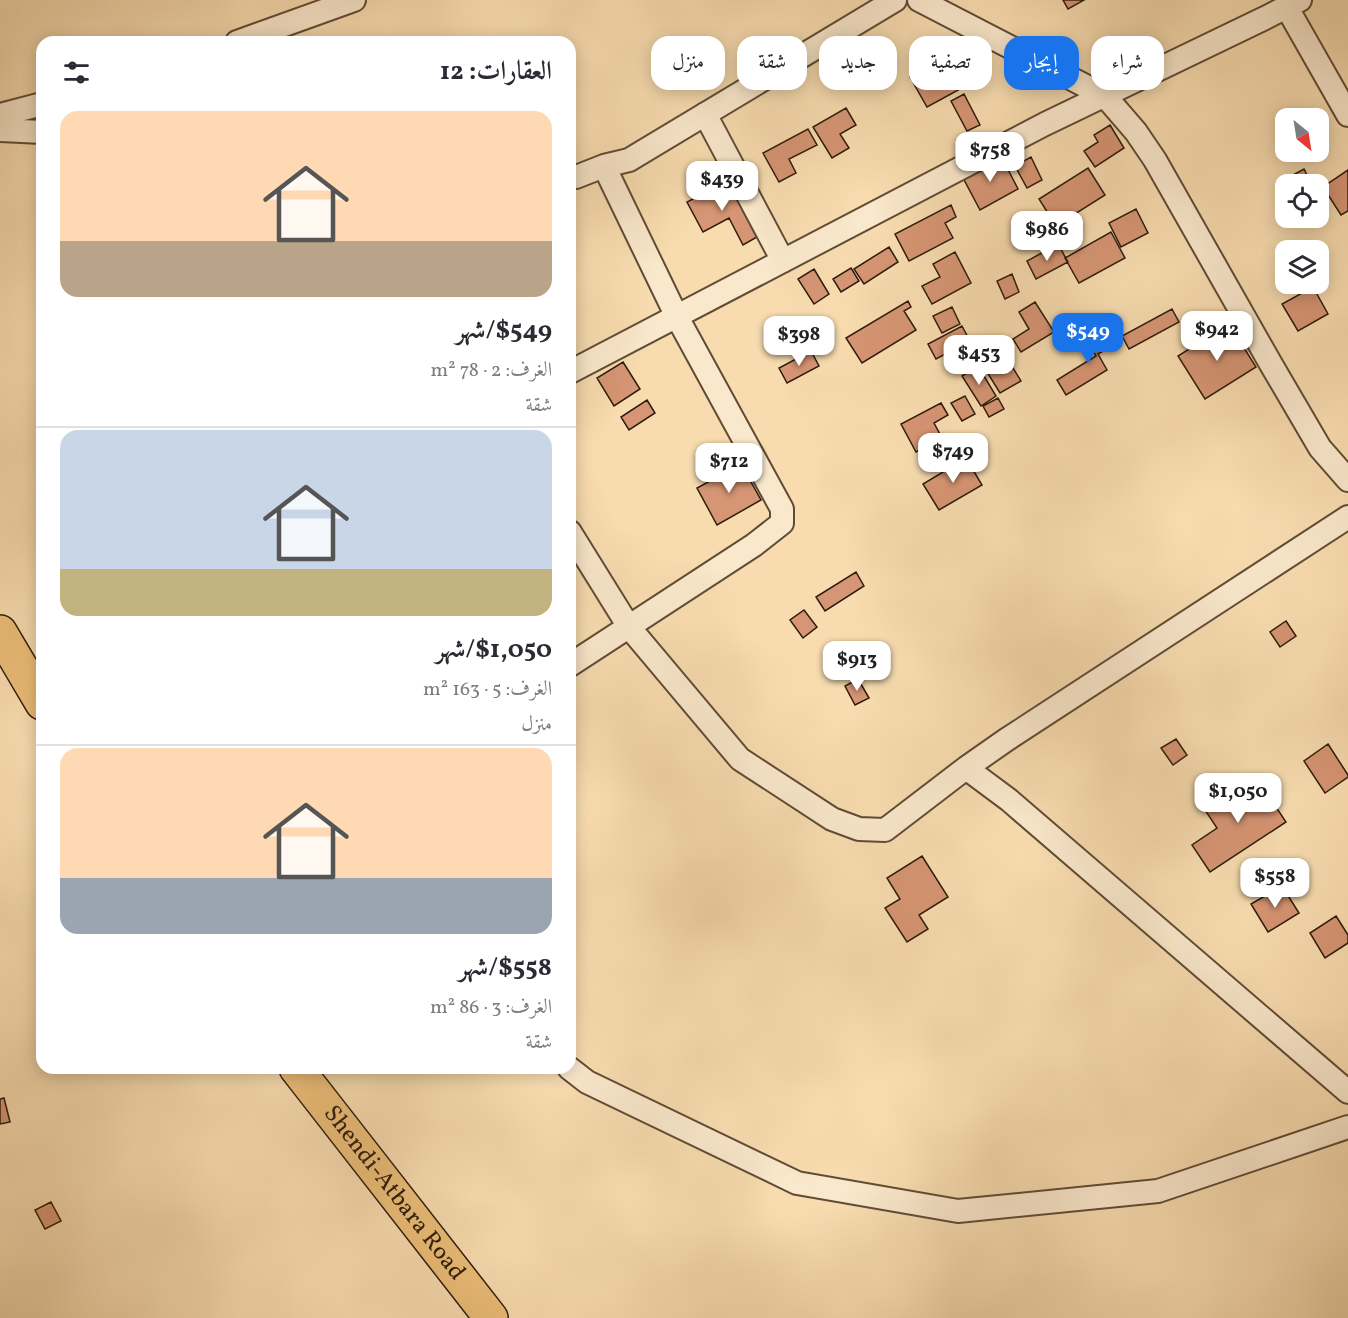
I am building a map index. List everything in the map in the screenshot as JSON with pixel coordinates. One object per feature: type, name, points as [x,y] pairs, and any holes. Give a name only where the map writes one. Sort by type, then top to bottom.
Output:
[{"type":"highway","points":[[0,632],[36,692]]},
{"type":"highway","name":"Shendi-Atbara Road","points":[[301,1074],[491,1318]]},
{"type":"street","points":[[254,36],[354,0]]},
{"type":"street","points":[[576,177],[603,166],[629,160],[895,0]]},
{"type":"street","points":[[919,0],[1104,96],[1136,132],[1155,160],[1320,448],[1346,476]]},
{"type":"street","points":[[576,369],[1045,124],[1104,96],[1260,9],[1293,3],[1348,116]]},
{"type":"street","points":[[0,115],[36,106]]},
{"type":"street","points":[[705,114],[783,261]]},
{"type":"street","points":[[0,130],[36,132]]},
{"type":"street","points":[[576,661],[754,545],[782,523],[782,508],[677,317],[603,166]]},
{"type":"street","points":[[576,542],[629,627],[740,759],[832,819],[859,829],[885,830],[1015,734],[1348,517]]},
{"type":"street","points":[[966,768],[1009,800],[1348,1092]]},
{"type":"street","points":[[576,1073],[587,1082],[798,1183],[958,1211],[1158,1191],[1348,1127]]},
{"type":"building","points":[[1063,0],[1084,0],[1068,9]]},
{"type":"building","points":[[917,90],[958,90],[927,107]]},
{"type":"building","points":[[964,94],[980,125],[967,131],[951,101]]},
{"type":"building","points":[[846,108],[856,125],[840,134],[849,148],[832,158],[813,127]]},
{"type":"building","points":[[1110,125],[1124,148],[1095,167],[1084,151],[1098,142],[1094,135]]},
{"type":"building","points":[[808,129],[817,145],[789,159],[796,173],[779,182],[763,153]]},
{"type":"building","points":[[1001,156],[1018,189],[980,210],[962,176]]},
{"type":"building","points":[[1031,157],[1042,180],[1027,188],[1015,166]]},
{"type":"building","points":[[1088,168],[1105,195],[1056,226],[1039,199]]},
{"type":"building","points":[[1304,169],[1306,174],[1295,174]]},
{"type":"building","points":[[1348,170],[1348,211],[1341,215],[1329,196],[1329,183]]},
{"type":"building","points":[[727,181],[757,237],[743,245],[729,218],[703,232],[687,202]]},
{"type":"building","points":[[951,205],[956,217],[945,223],[953,238],[909,261],[895,234]]},
{"type":"building","points":[[1136,209],[1148,233],[1121,247],[1109,223]]},
{"type":"building","points":[[1111,232],[1125,258],[1079,283],[1065,258]]},
{"type":"building","points":[[1058,244],[1068,262],[1036,279],[1027,261]]},
{"type":"building","points":[[889,247],[898,262],[864,284],[854,269]]},
{"type":"building","points":[[955,252],[971,283],[932,304],[922,286],[940,277],[933,264]]},
{"type":"building","points":[[851,268],[859,281],[841,292],[833,279]]},
{"type":"building","points":[[814,269],[829,294],[814,304],[798,279]]},
{"type":"building","points":[[1012,274],[1019,292],[1005,299],[997,281]]},
{"type":"building","points":[[1300,294],[1317,294],[1328,314],[1298,331],[1282,304]]},
{"type":"building","points":[[908,301],[911,307],[904,311],[916,330],[862,363],[846,338]]},
{"type":"building","points":[[1035,302],[1054,332],[1021,352],[1013,339],[1029,329],[1019,312]]},
{"type":"building","points":[[952,307],[960,324],[942,333],[933,316]]},
{"type":"building","points":[[1172,309],[1179,322],[1129,349],[1122,336]]},
{"type":"building","points":[[1229,324],[1256,367],[1205,399],[1178,356]]},
{"type":"building","points":[[962,326],[970,341],[936,359],[928,344]]},
{"type":"building","points":[[1106,329],[1115,344],[1098,354],[1107,370],[1066,395],[1057,380],[1096,356],[1086,340]]},
{"type":"building","points":[[1000,347],[1021,381],[1000,393],[979,359]]},
{"type":"building","points":[[811,351],[819,366],[787,383],[779,368]]},
{"type":"building","points":[[623,362],[640,389],[614,406],[597,378]]},
{"type":"building","points":[[978,366],[996,396],[981,406],[962,376]]},
{"type":"building","points":[[965,396],[975,414],[962,421],[951,403]]},
{"type":"building","points":[[998,398],[1004,409],[989,417],[983,406]]},
{"type":"building","points":[[647,400],[655,413],[629,430],[621,417]]},
{"type":"building","points":[[941,403],[948,415],[934,423],[942,438],[916,452],[901,424]]},
{"type":"building","points":[[966,458],[982,485],[939,510],[923,484]]},
{"type":"building","points":[[741,464],[761,500],[717,525],[697,488]]},
{"type":"building","points":[[856,572],[864,586],[825,611],[816,597]]},
{"type":"building","points":[[804,610],[817,627],[803,638],[790,620]]},
{"type":"building","points":[[1286,621],[1296,636],[1280,647],[1270,632]]},
{"type":"building","points":[[858,679],[869,698],[855,705],[845,686]]},
{"type":"building","points":[[1176,739],[1187,755],[1173,765],[1161,748]]},
{"type":"building","points":[[1328,744],[1348,777],[1325,793],[1304,761]]},
{"type":"building","points":[[1256,777],[1286,822],[1210,872],[1192,845],[1217,828],[1205,810]]},
{"type":"building","points":[[922,856],[948,897],[919,915],[928,929],[907,942],[885,908],[900,899],[887,878]]},
{"type":"building","points":[[1282,886],[1299,913],[1268,932],[1251,904]]},
{"type":"building","points":[[1336,916],[1348,935],[1348,943],[1325,958],[1310,933]]},
{"type":"building","points":[[4,1098],[10,1122],[0,1124],[0,1099]]},
{"type":"building","points":[[51,1202],[61,1221],[45,1229],[35,1210]]}]
